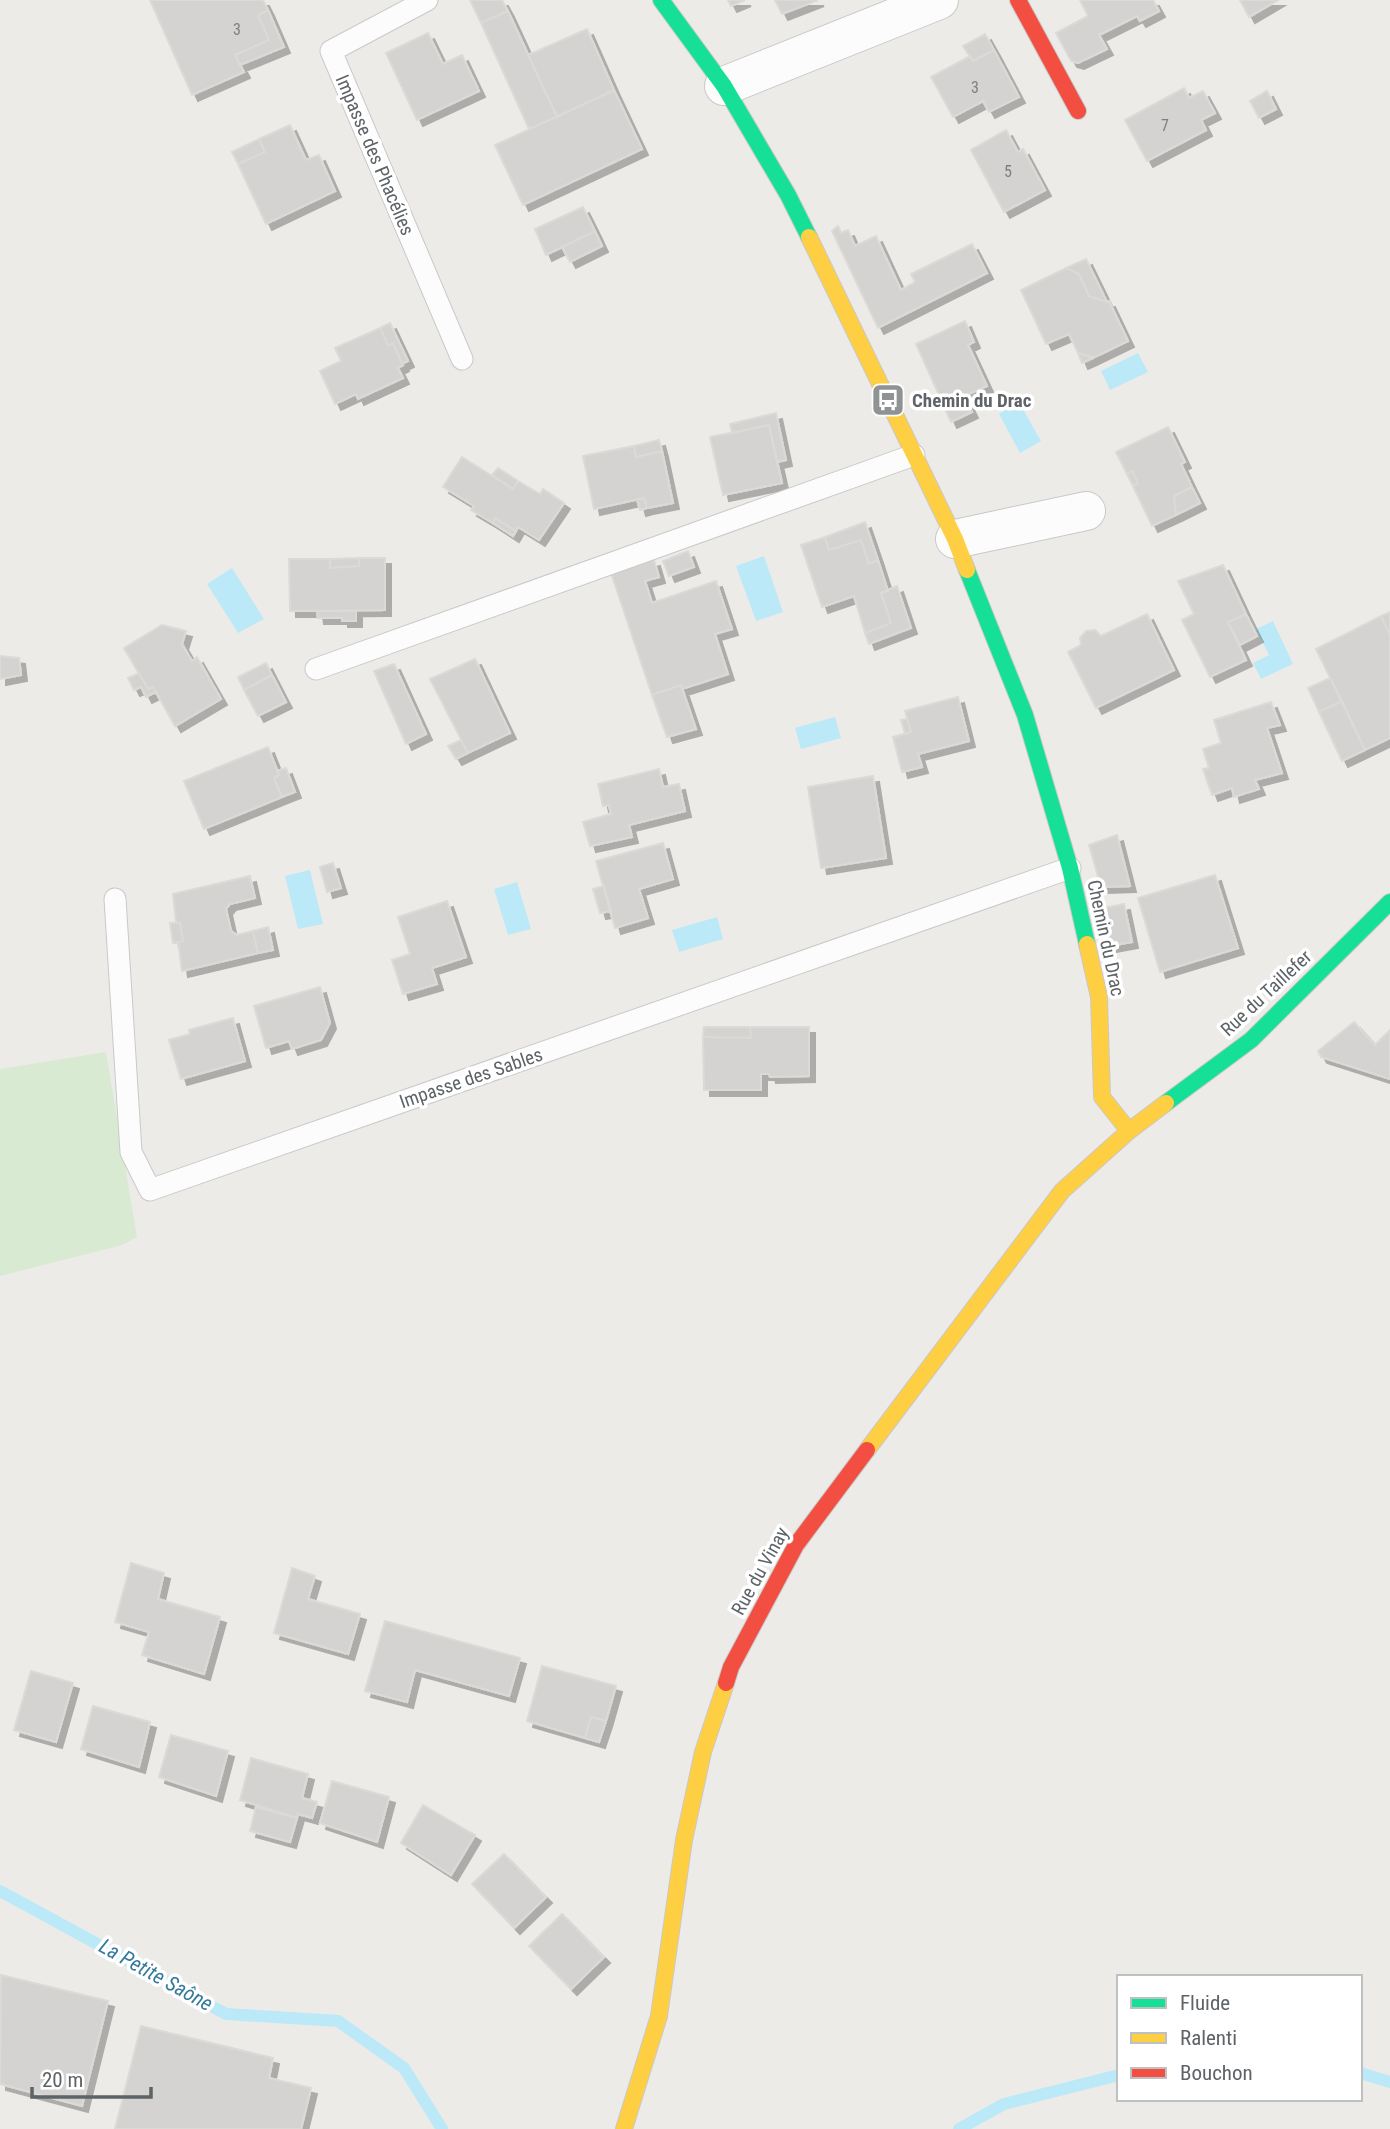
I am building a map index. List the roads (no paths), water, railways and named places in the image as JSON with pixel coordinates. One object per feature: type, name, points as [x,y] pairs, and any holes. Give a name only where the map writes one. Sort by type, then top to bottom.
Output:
[{"type":"street","name":"Chemin du Drac","points":[[661,0],[724,86],[789,195],[955,539],[1025,715],[1070,868],[1099,996],[1102,1097],[1129,1131]]},
{"type":"street","points":[[724,86],[939,0]]},
{"type":"street","points":[[1018,0],[1078,111]]},
{"type":"street","points":[[955,539],[1086,510]]},
{"type":"street","name":"Rue du Taillefer","points":[[1129,1131],[1251,1040],[1390,902]]},
{"type":"street","name":"Rue du Vinay","points":[[624,2129],[659,2016],[684,1840],[703,1752],[731,1667],[796,1545],[1062,1191],[1129,1131]]},
{"type":"lane","name":"Impasse des Phacélies","points":[[427,0],[331,51],[462,359]]},
{"type":"lane","points":[[316,669],[914,455]]},
{"type":"lane","name":"Impasse des Sables","points":[[115,900],[131,1152],[150,1190],[1070,868]]},
{"type":"water","points":[[1138,353],[1148,372],[1110,390],[1101,371]]},
{"type":"water","points":[[1019,402],[1041,441],[1020,453],[999,414]]},
{"type":"water","points":[[764,556],[783,612],[756,621],[736,566]]},
{"type":"water","points":[[232,568],[264,619],[238,633],[207,584]]},
{"type":"water","points":[[1273,621],[1293,664],[1261,679],[1253,663],[1269,655],[1256,629]]},
{"type":"water","points":[[835,717],[841,738],[801,749],[795,728]]},
{"type":"water","points":[[310,870],[323,924],[298,929],[285,876]]},
{"type":"water","points":[[517,882],[531,929],[508,935],[494,889]]},
{"type":"water","points":[[717,917],[723,939],[679,952],[672,930]]},
{"type":"waterway","name":"La Petite Saône","points":[[0,1891],[226,2014],[338,2021],[404,2068],[442,2129]]},
{"type":"waterway","name":"La Petite Saône","points":[[1362,2074],[1390,2082]]},
{"type":"waterway","name":"La Petite Saône","points":[[959,2129],[1004,2104],[1117,2076]]},
{"type":"place","name":"Chemin du Drac","points":[[888,400]]}]
